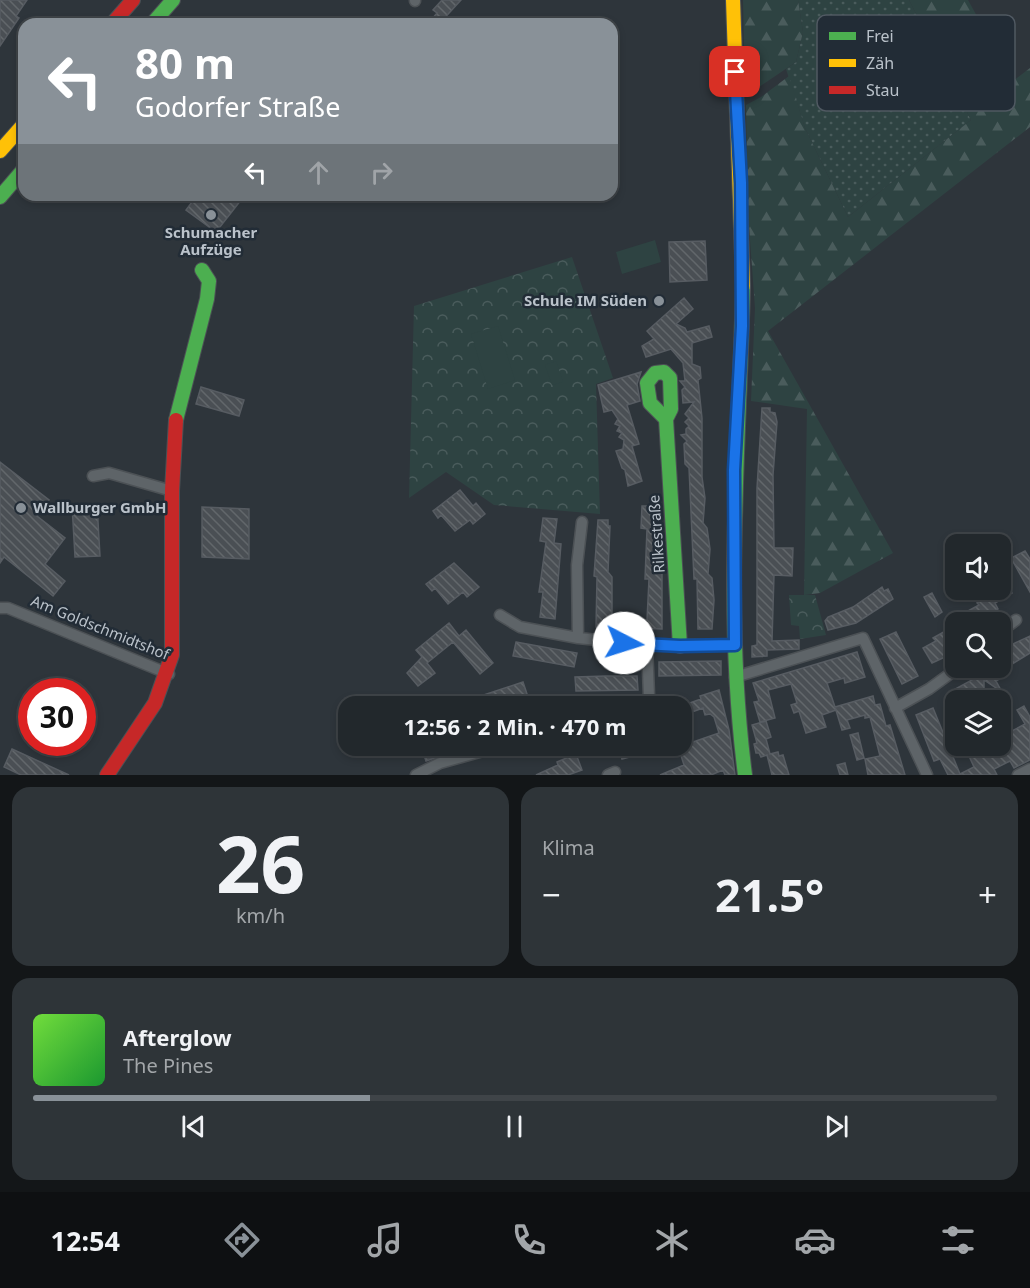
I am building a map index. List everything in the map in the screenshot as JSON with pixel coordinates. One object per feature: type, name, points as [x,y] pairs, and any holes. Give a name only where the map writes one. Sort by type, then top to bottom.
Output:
[{"type":"main road","points":[[116,18],[133,0]]},
{"type":"main road","points":[[157,18],[173,0]]},
{"type":"main road","points":[[733,0],[741,183],[742,307],[734,470],[735,677],[745,775]]},
{"type":"main road","points":[[0,151],[18,131]]},
{"type":"main road","points":[[0,196],[18,176]]},
{"type":"main road","points":[[169,674],[172,655],[172,492],[177,410],[207,299],[209,281],[202,270]]},
{"type":"main road","name":"Rilkestraße","points":[[666,419],[680,646]]},
{"type":"main road","name":"Am Goldschmidtshof","points":[[107,775],[160,696],[169,674]]},
{"type":"street","points":[[93,476],[109,473],[172,492]]},
{"type":"street","points":[[578,638],[577,565],[582,522]]},
{"type":"street","name":"Am Goldschmidtshof","points":[[4,608],[169,674]]},
{"type":"street","points":[[500,615],[520,627],[578,638],[647,645],[735,645]]},
{"type":"street","points":[[1011,624],[1016,620]]},
{"type":"street","points":[[735,677],[863,638],[927,775]]},
{"type":"street","points":[[647,645],[650,696]]},
{"type":"street","points":[[895,708],[945,677]]},
{"type":"street","points":[[416,775],[440,763],[465,756]]},
{"type":"street","points":[[1018,775],[1030,769]]},
{"type":"green space","points":[[743,0],[798,0],[803,32],[796,62],[759,87],[745,84]]},
{"type":"green space","points":[[798,0],[909,0],[917,15],[817,15],[817,111],[966,111],[971,120],[848,217],[805,128],[786,69],[796,62],[803,32]]},
{"type":"green space","points":[[909,0],[968,0],[976,15],[917,15]]},
{"type":"green space","points":[[1030,68],[1030,127],[768,331],[893,553],[820,593],[804,595],[807,409],[751,401],[755,308],[748,212],[746,105],[789,76],[805,128],[848,217],[971,120],[966,111],[1015,111],[1015,79]]},
{"type":"green space","points":[[655,240],[661,262],[622,274],[616,252]]},
{"type":"green space","points":[[572,257],[613,378],[596,384],[600,514],[494,505],[446,472],[409,498],[414,306]]},
{"type":"green space","points":[[498,326],[515,380],[488,389],[471,334]]},
{"type":"green space","points":[[556,361],[563,382],[552,385],[545,365]]},
{"type":"green space","points":[[789,595],[815,595],[826,635],[800,639],[799,626],[791,625]]},
{"type":"building","points":[[0,0],[27,0],[16,16],[19,18],[0,46]]},
{"type":"building","points":[[442,0],[461,0],[444,18],[433,18],[437,13],[433,10]]},
{"type":"building","name":"Schumacher Aufzüge","points":[[193,201],[240,201],[216,232],[186,210]]},
{"type":"building","points":[[705,241],[707,280],[670,282],[669,242]]},
{"type":"building","points":[[684,298],[693,309],[676,324],[685,328],[687,332],[709,326],[712,337],[692,343],[692,364],[700,367],[701,378],[698,380],[705,498],[703,523],[707,528],[710,549],[708,574],[712,578],[714,600],[712,629],[698,629],[689,468],[685,464],[684,444],[687,441],[681,435],[686,434],[689,426],[685,422],[689,418],[685,414],[694,402],[683,403],[682,390],[685,387],[680,381],[685,381],[683,363],[671,349],[646,357],[642,346],[654,339],[647,331]]},
{"type":"building","points":[[641,372],[637,384],[640,401],[627,405],[639,444],[632,446],[642,481],[628,486],[625,470],[622,468],[616,451],[623,449],[624,440],[619,437],[622,433],[617,431],[620,426],[615,424],[618,419],[612,410],[604,412],[598,385]]},
{"type":"building","points":[[201,387],[244,400],[239,416],[196,404]]},
{"type":"building","points":[[762,408],[770,408],[770,412],[775,413],[777,422],[773,475],[774,548],[793,548],[792,576],[774,575],[772,641],[799,640],[799,649],[767,650],[767,656],[752,657],[752,646],[757,645],[757,488]]},
{"type":"building","name":"Wallburger GmbH","points":[[0,462],[49,500],[37,516],[65,538],[45,564],[65,581],[53,596],[4,557],[0,563]]},
{"type":"building","points":[[460,490],[473,506],[476,503],[485,514],[473,524],[470,520],[455,531],[441,515],[438,518],[433,511]]},
{"type":"building","points":[[97,504],[100,556],[75,557],[72,505]]},
{"type":"building","points":[[642,506],[656,506],[656,529],[662,529],[662,629],[596,627],[597,577],[594,576],[598,520],[608,520],[608,526],[610,526],[608,572],[612,577],[612,619],[647,620],[649,579],[645,579],[647,529],[641,528]]},
{"type":"building","points":[[202,507],[249,509],[249,559],[202,557]]},
{"type":"building","points":[[543,518],[557,519],[554,543],[561,544],[555,619],[540,617],[543,592],[539,592],[546,542],[540,541]]},
{"type":"building","points":[[1025,551],[1030,559],[1030,592],[1011,558]]},
{"type":"building","points":[[454,563],[479,587],[467,597],[463,592],[448,604],[435,588],[432,591],[426,584]]},
{"type":"building","points":[[882,587],[884,591],[888,589],[893,599],[856,623],[828,630],[825,621],[828,617],[853,607]]},
{"type":"building","points":[[932,593],[942,612],[935,617],[924,597]]},
{"type":"building","points":[[982,600],[1000,600],[995,603],[998,609],[994,612],[966,612],[979,605],[977,603]]},
{"type":"building","points":[[449,623],[459,636],[466,630],[493,663],[480,674],[453,642],[427,663],[435,673],[418,686],[407,673],[422,657],[416,650]]},
{"type":"building","points":[[945,631],[945,657],[932,663],[923,648],[936,641],[933,638]]},
{"type":"building","points":[[896,632],[918,676],[902,684],[880,639]]},
{"type":"building","points":[[1030,636],[1030,653],[1011,665],[1011,645]]},
{"type":"building","points":[[516,642],[577,653],[574,667],[513,656]]},
{"type":"building","points":[[857,652],[865,677],[845,683],[844,678],[827,683],[835,707],[873,696],[875,705],[880,704],[886,726],[890,725],[905,775],[868,775],[865,759],[880,756],[870,717],[865,718],[865,715],[847,720],[850,728],[842,730],[836,710],[822,715],[826,727],[806,733],[799,711],[794,713],[791,705],[797,703],[791,684],[768,690],[775,718],[760,722],[754,702],[759,701],[753,683]]},
{"type":"building","points":[[721,661],[721,675],[659,676],[659,662]]},
{"type":"building","points":[[637,676],[638,690],[576,691],[575,677]]},
{"type":"building","points":[[971,678],[1001,678],[996,681],[1001,690],[984,680],[984,690],[954,690],[972,680]]},
{"type":"building","points":[[523,682],[528,696],[480,696]]},
{"type":"building","points":[[719,690],[729,730],[735,775],[725,775],[723,770],[711,775],[660,775],[684,765],[681,756],[692,756],[692,740],[693,742],[719,733],[714,717],[710,714],[705,715],[703,708],[692,712],[692,702],[701,699],[700,696]]},
{"type":"building","points":[[1024,706],[1030,717],[1030,760],[1014,768],[1010,761],[994,769],[997,775],[948,775],[940,759],[934,761],[916,715],[933,708],[945,737],[945,756],[953,756],[960,774],[974,767],[969,756],[1011,756],[1011,731],[1025,724],[1017,710]]},
{"type":"building","points":[[766,721],[771,737],[766,739],[770,754],[778,752],[779,756],[783,755],[789,775],[772,775],[767,755],[761,757],[759,753],[756,753],[754,744],[757,743],[752,725]]},
{"type":"building","points":[[858,733],[864,758],[857,760],[850,735]]},
{"type":"building","points":[[12,749],[18,752],[18,756],[27,756],[69,775],[21,775],[4,767]]},
{"type":"building","points":[[424,756],[441,756],[426,761]]},
{"type":"building","points":[[577,756],[582,770],[568,775],[536,775],[558,765],[557,762]]},
{"type":"building","points":[[845,763],[848,775],[840,775],[837,765]]},
{"type":"traffic: fast","points":[[157,18],[173,0]]},
{"type":"traffic: fast","points":[[0,197],[18,176]]},
{"type":"traffic: fast","points":[[176,420],[207,299],[209,281],[202,270]]},
{"type":"traffic: fast","points":[[743,286],[734,592],[735,653],[745,775]]},
{"type":"traffic: fast","points":[[666,419],[650,403],[647,383],[655,373],[664,372],[670,378],[671,409],[666,419],[680,646]]},
{"type":"traffic: slow","points":[[733,0],[743,286]]},
{"type":"traffic: slow","points":[[0,151],[18,131]]},
{"type":"traffic: jam","points":[[117,18],[133,0]]},
{"type":"traffic: jam","points":[[107,775],[155,703],[172,655],[172,491],[176,420]]},
{"type":"place","name":"Schumacher Aufzüge","points":[[211,215]]},
{"type":"place","name":"Schule IM Süden","points":[[659,301]]},
{"type":"place","name":"Wallburger GmbH","points":[[21,508]]},
{"type":"route","points":[[624,643],[680,646],[735,645],[734,470],[742,326],[741,183],[735,72]]}]
